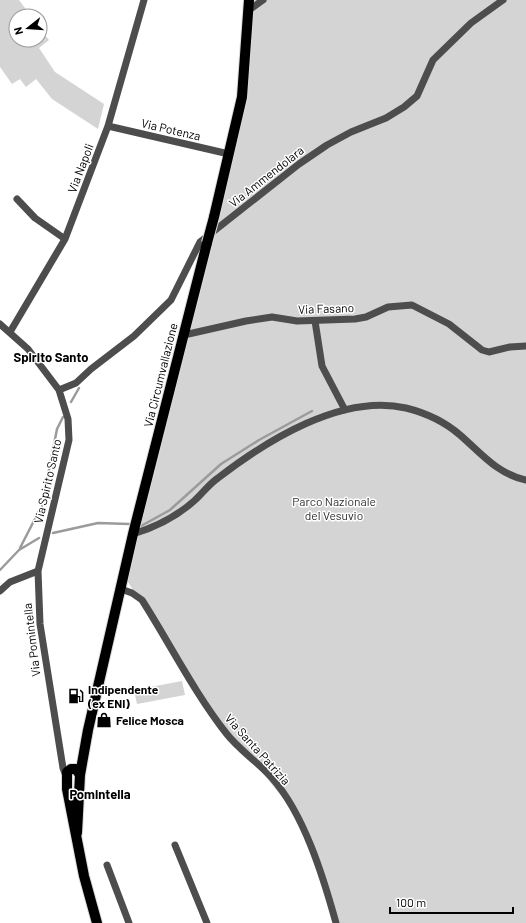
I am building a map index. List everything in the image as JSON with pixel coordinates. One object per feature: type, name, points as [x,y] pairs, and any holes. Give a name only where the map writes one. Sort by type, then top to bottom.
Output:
[{"type":"main road","name":"Via Circumvallazione","points":[[73,775],[83,754],[133,534],[229,154],[242,97],[249,5]]},
{"type":"main road","name":"Via Pomintella","points":[[73,775],[71,811],[77,833],[84,876],[97,923]]},
{"type":"street","name":"Via Napoli","points":[[10,332],[65,239],[108,126],[144,0]]},
{"type":"street","points":[[249,5],[262,0]]},
{"type":"street","name":"Via Ammendolara","points":[[59,390],[76,383],[91,369],[134,336],[165,307],[171,300],[200,242],[293,168],[327,145],[351,132],[386,118],[404,107],[417,96],[433,60],[471,23],[503,0]]},
{"type":"street","name":"Via Potenza","points":[[108,126],[229,154]]},
{"type":"street","points":[[17,199],[35,218],[65,239]]},
{"type":"street","name":"Via Fasano","points":[[184,335],[246,321],[272,317],[315,321],[366,317],[388,307],[412,305],[449,324],[482,350],[489,352],[510,347],[526,346]]},
{"type":"street","points":[[315,321],[322,366],[345,410]]},
{"type":"street","name":"Via Spirito Santo","points":[[0,324],[28,349],[59,390],[68,419],[69,440],[38,571]]},
{"type":"street","points":[[133,534],[156,527],[172,518],[193,502],[216,479],[260,447],[309,422],[345,410],[369,405],[405,408],[432,416],[459,434],[495,467],[513,477],[526,480]]},
{"type":"street","points":[[0,591],[10,582],[38,571]]},
{"type":"street","name":"Via Pomintella","points":[[38,571],[40,624],[61,753],[73,775]]},
{"type":"street","name":"Via Santa Patrizia","points":[[121,589],[132,593],[142,600],[201,697],[227,735],[272,778],[282,791],[300,822],[323,878],[336,923]]},
{"type":"street","points":[[175,846],[207,923]]},
{"type":"street","points":[[107,865],[129,923]]},
{"type":"green space","points":[[0,0],[19,0],[25,8],[8,8],[8,48],[39,48],[55,72],[104,104],[98,129],[52,99],[36,79],[26,87],[20,79],[12,84],[0,67]]},
{"type":"green space","name":"Parco Nazionale del Vesuvio","points":[[247,0],[526,0],[526,923],[335,923],[313,855],[290,807],[253,761],[219,730],[120,569],[241,87]]},
{"type":"green space","points":[[182,681],[185,695],[137,704],[134,690]]},
{"type":"waterway","points":[[71,402],[79,388]]},
{"type":"waterway","points":[[141,526],[170,510],[221,464],[259,440],[312,411]]},
{"type":"waterway","points":[[42,506],[57,429],[63,417]]},
{"type":"waterway","points":[[20,548],[39,511]]},
{"type":"waterway","points":[[53,533],[98,523],[129,524]]},
{"type":"waterway","points":[[0,570],[19,550],[39,538]]},
{"type":"place","name":"Indipendente (ex ENI)","points":[[76,696]]},
{"type":"place","name":"Felice Mosca","points":[[104,720]]},
{"type":"district","name":"Spirito Santo","points":[[51,357]]},
{"type":"district","name":"Pomintella","points":[[100,794]]}]
